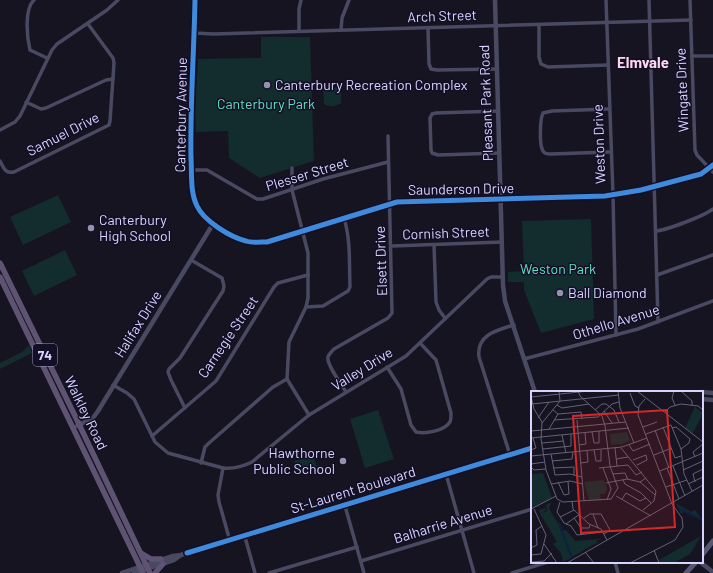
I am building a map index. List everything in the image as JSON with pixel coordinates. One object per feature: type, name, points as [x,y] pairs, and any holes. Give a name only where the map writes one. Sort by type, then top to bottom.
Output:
[{"type":"main road","name":"Walkley Road","points":[[0,263],[8,286],[76,427],[118,507],[139,551],[145,569]]},
{"type":"main road","name":"Walkley Road","points":[[0,277],[8,286]]},
{"type":"main road","name":"Walkley Road","points":[[76,427],[112,510],[145,569]]},
{"type":"main road","points":[[112,510],[118,507]]},
{"type":"main road","points":[[703,554],[713,541]]},
{"type":"main road","points":[[139,551],[150,559],[162,562],[155,573]]},
{"type":"main road","points":[[686,573],[695,563]]},
{"type":"street","points":[[34,0],[28,10],[28,42],[30,50],[47,58]]},
{"type":"street","name":"Canterbury Avenue","points":[[195,0],[191,94],[193,194],[197,206],[203,215],[213,224]]},
{"type":"street","points":[[299,31],[299,8],[301,0]]},
{"type":"street","points":[[341,30],[342,18],[348,0]]},
{"type":"street","name":"Pleasant Park Road","points":[[495,0],[503,277],[506,301],[535,391]]},
{"type":"street","name":"Weston Drive","points":[[606,0],[616,335]]},
{"type":"street","points":[[649,0],[658,322]]},
{"type":"street","name":"Wingate Drive","points":[[690,0],[695,150],[697,155],[711,166],[713,172]]},
{"type":"street","points":[[0,130],[15,122],[20,116],[47,58],[57,44],[88,24],[117,1]]},
{"type":"street","name":"Arch Street","points":[[194,33],[214,34],[691,20]]},
{"type":"street","name":"Samuel Drive","points":[[0,161],[6,171],[9,173],[14,172],[109,125],[113,79],[113,58],[88,24]]},
{"type":"street","points":[[539,25],[539,57],[541,64],[548,67],[608,65]]},
{"type":"street","points":[[428,28],[429,64],[431,69],[497,69]]},
{"type":"street","points":[[692,56],[713,56]]},
{"type":"street","points":[[26,102],[41,109],[46,108],[106,80],[113,79]]},
{"type":"street","points":[[609,109],[552,111],[543,113],[541,120],[542,147],[546,154],[610,152]]},
{"type":"street","points":[[498,111],[436,113],[432,114],[430,118],[432,153],[438,155],[499,153]]},
{"type":"street","name":"Elsett Drive","points":[[346,392],[329,364],[327,359],[328,355],[334,349],[388,318],[392,313],[392,246],[388,136]]},
{"type":"street","name":"Plesser Street","points":[[192,170],[207,170],[257,199],[263,199],[323,179],[388,162]]},
{"type":"street","name":"Saunderson Drive","points":[[213,224],[245,241],[267,242],[396,202],[613,196],[701,174],[711,166]]},
{"type":"street","points":[[292,168],[292,190],[308,253],[308,298],[306,307],[289,342],[287,379],[309,414]]},
{"type":"street","points":[[656,230],[688,220],[708,212],[713,208]]},
{"type":"street","points":[[306,307],[323,306],[348,291],[350,287],[349,241],[344,218]]},
{"type":"street","name":"Halifax Drive","points":[[76,427],[93,418],[213,224]]},
{"type":"street","name":"Cornish Street","points":[[392,246],[502,242]]},
{"type":"street","points":[[434,245],[436,302],[439,310],[445,318]]},
{"type":"street","points":[[657,275],[713,255]]},
{"type":"street","points":[[185,408],[168,372],[180,358],[224,286],[222,278],[191,260]]},
{"type":"street","name":"Carnegie Street","points":[[152,436],[216,381],[278,283],[308,275]]},
{"type":"street","name":"Valley Drive","points":[[113,385],[134,398],[144,422],[155,442],[168,453],[223,468],[234,469],[242,467],[252,462],[309,414],[406,356],[487,279],[491,277],[503,277]]},
{"type":"street","name":"Othello Avenue","points":[[524,359],[616,335],[658,322],[713,301]]},
{"type":"street","points":[[510,455],[479,357],[478,349],[482,342],[491,333],[514,325]]},
{"type":"street","points":[[387,367],[401,389],[412,425],[416,432],[424,434],[445,427],[451,421],[451,413],[436,360],[420,342]]},
{"type":"street","points":[[201,463],[205,447],[209,443],[273,387],[287,379]]},
{"type":"street","points":[[703,392],[713,393]]},
{"type":"street","points":[[703,399],[713,400]]},
{"type":"street","name":"St-Laurent Boulevard","points":[[134,573],[162,562],[174,560],[181,555],[245,537],[531,448]]},
{"type":"street","points":[[223,468],[218,495],[230,541]]},
{"type":"street","points":[[446,474],[474,573]]},
{"type":"street","points":[[345,506],[364,573]]},
{"type":"street","name":"Balharrie Avenue","points":[[361,561],[531,509]]},
{"type":"street","points":[[245,537],[255,573]]},
{"type":"street","points":[[269,573],[357,547]]},
{"type":"street","points":[[512,573],[545,563]]},
{"type":"street","points":[[615,563],[618,573]]},
{"type":"street","points":[[701,563],[713,572]]},
{"type":"street","name":"St-Laurent Boulevard","points":[[122,573],[145,569]]},
{"type":"green space","name":"Canterbury Park","points":[[261,37],[310,37],[314,161],[260,178],[229,158],[228,131],[196,132],[195,113],[198,59],[261,58]]},
{"type":"green space","points":[[323,87],[341,88],[341,103],[332,106],[324,104]]},
{"type":"green space","points":[[58,195],[71,222],[23,245],[10,217]]},
{"type":"green space","name":"Weston Park","points":[[591,219],[594,319],[541,333],[524,290],[524,282],[508,282],[508,272],[524,271],[522,221]]},
{"type":"green space","points":[[65,250],[77,275],[34,296],[22,271]]},
{"type":"green space","points":[[29,345],[32,353],[0,369],[0,363],[22,352]]},
{"type":"green space","points":[[378,410],[394,459],[365,468],[350,419]]},
{"type":"green space","points":[[313,456],[317,467],[298,473],[294,461]]},
{"type":"cycle path","points":[[195,0],[191,138],[193,195],[200,212],[211,223],[240,239],[251,242],[267,242],[397,202],[605,196],[641,190],[701,174],[713,165]]},
{"type":"cycle path","points":[[187,553],[531,448]]},
{"type":"place","name":"Canterbury Recreation Complex","points":[[267,85]]},
{"type":"place","name":"Canterbury High School","points":[[91,228]]},
{"type":"place","name":"Ball Diamond","points":[[560,293]]},
{"type":"place","name":"Hawthorne Public School","points":[[343,461]]},
{"type":"district","name":"Elmvale","points":[[643,63]]}]
